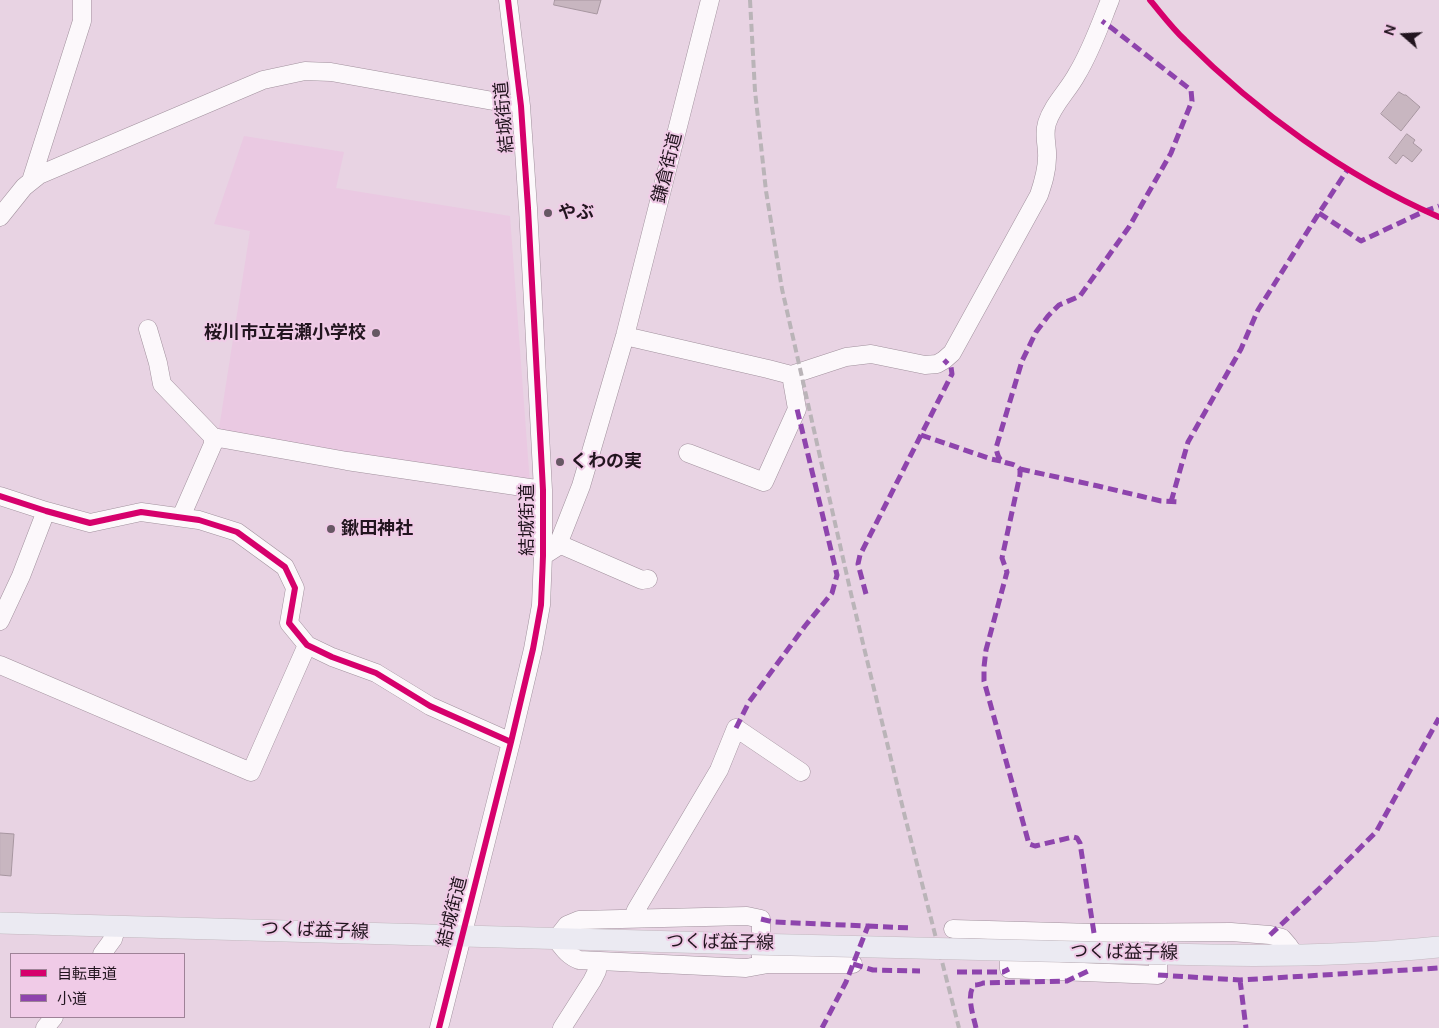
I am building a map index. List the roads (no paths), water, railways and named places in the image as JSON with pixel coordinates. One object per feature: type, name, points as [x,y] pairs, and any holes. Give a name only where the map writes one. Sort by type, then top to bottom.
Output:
[{"type":"main road","name":"つくば益子線","points":[[0,923],[1231,956],[1380,952],[1439,947]]},
{"type":"street","points":[[31,181],[82,21],[82,0]]},
{"type":"street","name":"結城街道","points":[[439,1028],[511,742],[533,649],[541,605],[543,490],[528,208],[520,106],[508,0]]},
{"type":"street","name":"鎌倉街道","points":[[559,544],[581,486],[626,336],[710,0]]},
{"type":"street","points":[[626,336],[791,376],[846,357],[871,354],[925,364],[936,364],[944,360],[952,352],[1039,195],[1046,175],[1048,156],[1045,132],[1047,122],[1057,102],[1078,74],[1110,0]]},
{"type":"street","points":[[0,217],[24,187],[39,174],[263,80],[305,71],[331,72],[520,106]]},
{"type":"street","points":[[148,329],[162,384],[213,437],[347,461],[543,490]]},
{"type":"street","points":[[688,453],[764,482],[797,409],[791,376]]},
{"type":"street","points":[[181,517],[213,444],[213,437]]},
{"type":"street","points":[[0,496],[90,523],[141,512],[199,520],[237,532],[285,567],[294,588],[289,623],[308,645],[376,673],[430,706],[511,742]]},
{"type":"street","points":[[0,621],[21,576],[46,511]]},
{"type":"street","points":[[543,556],[557,548],[559,544],[642,580],[648,579]]},
{"type":"street","points":[[0,665],[251,772],[308,645]]},
{"type":"street","points":[[633,918],[719,770],[736,728],[801,772]]},
{"type":"street","points":[[761,966],[761,919],[747,916],[579,920],[566,926],[556,939],[566,952],[573,958],[580,960],[746,968],[761,966],[768,964],[853,964]]},
{"type":"street","points":[[103,953],[113,939],[117,926]]},
{"type":"street","points":[[953,929],[1094,933],[1231,932],[1270,935],[1282,938],[1295,955]]},
{"type":"street","points":[[1007,931],[1009,969],[1158,975],[1158,933]]},
{"type":"street","points":[[1094,933],[1096,972]]},
{"type":"street","points":[[562,1028],[597,971],[597,961]]},
{"type":"street","points":[[45,1028],[53,1018]]},
{"type":"railway","points":[[750,0],[755,91],[766,191],[782,289],[852,598],[959,1028]]},
{"type":"place","name":"やぶ","points":[[548,213]]},
{"type":"place","name":"桜川市立岩瀬小学校","points":[[376,333]]},
{"type":"place","name":"くわの実","points":[[560,462]]},
{"type":"place","name":"鍬田神社","points":[[331,529]]}]
